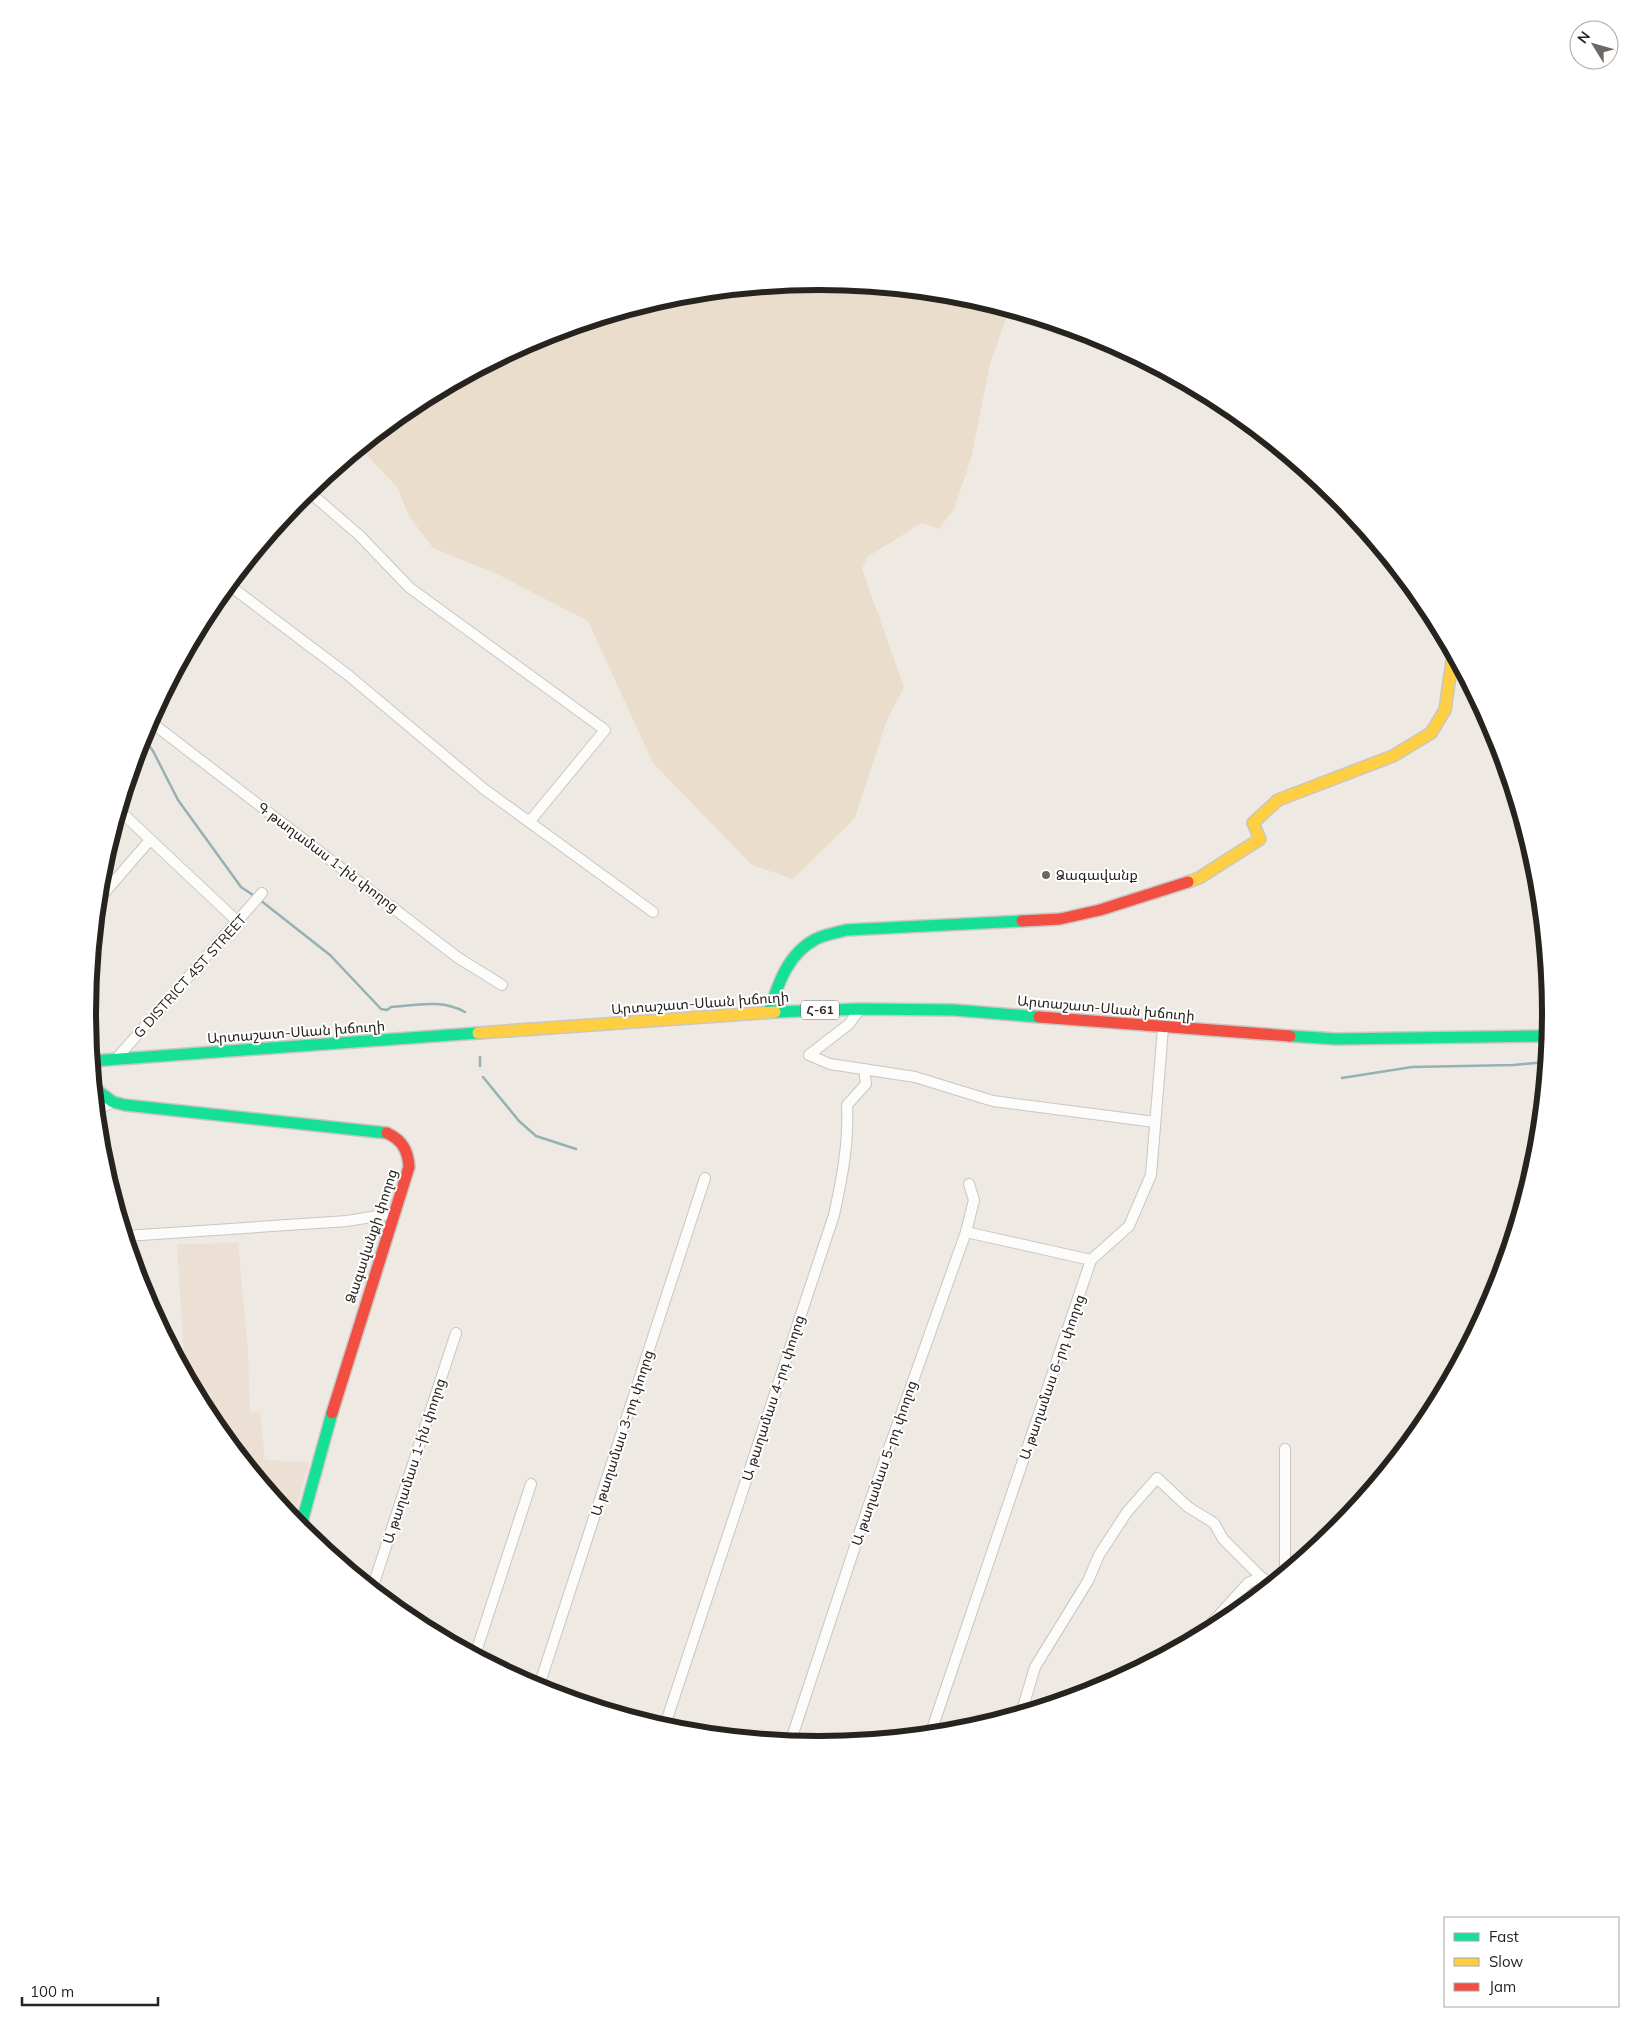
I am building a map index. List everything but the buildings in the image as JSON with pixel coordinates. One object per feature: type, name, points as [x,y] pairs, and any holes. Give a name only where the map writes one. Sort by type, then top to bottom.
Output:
[{"type":"street","points":[[314,496],[359,535],[410,588],[605,730],[530,821]]},
{"type":"street","points":[[234,589],[348,675],[484,789],[653,912]]},
{"type":"street","points":[[769,1012],[776,987],[796,955],[817,938],[846,930],[1060,919],[1100,910],[1199,878],[1260,840],[1253,823],[1278,800],[1392,756],[1431,733],[1445,710],[1452,663]]},
{"type":"street","name":"Գ թաղամաս 1-ին փողոց","points":[[156,726],[457,957],[502,985]]},
{"type":"street","points":[[124,815],[238,922]]},
{"type":"street","points":[[107,890],[150,840]]},
{"type":"street","name":"G DISTRICT 4ST STREET","points":[[116,1059],[262,893]]},
{"type":"street","points":[[860,1009],[849,1024],[809,1055],[830,1064],[915,1077],[992,1101],[1155,1122]]},
{"type":"street","name":"Արտաշատ-Սևան խճուղի","points":[[98,1061],[769,1012],[860,1009],[954,1010],[1164,1028],[1336,1039],[1542,1036]]},
{"type":"street","name":"Ա թաղամաս 6-րդ փողոց","points":[[932,1728],[1091,1260],[1129,1226],[1151,1174],[1164,1028]]},
{"type":"street","name":"Ա թաղամաս 4-րդ փողոց","points":[[667,1720],[834,1215],[848,1142],[847,1105],[866,1084],[864,1069]]},
{"type":"street","name":"Ձագավանքի փողոց","points":[[101,1093],[113,1102],[125,1105],[381,1131],[396,1136],[406,1146],[409,1156],[409,1167],[342,1374],[303,1519]]},
{"type":"street","points":[[102,1108],[113,1102]]},
{"type":"street","name":"Ա թաղամաս 3-րդ փողոց","points":[[541,1681],[705,1178]]},
{"type":"street","name":"Ա թաղամաս 5-րդ փողոց","points":[[792,1736],[867,1510],[966,1232],[974,1200],[969,1184]]},
{"type":"street","points":[[132,1236],[348,1222],[395,1213]]},
{"type":"street","points":[[966,1232],[1091,1260]]},
{"type":"street","name":"Ա թաղամաս 1-ին փողոց","points":[[374,1583],[456,1333]]},
{"type":"street","points":[[1285,1449],[1285,1566]]},
{"type":"street","points":[[1023,1707],[1035,1667],[1088,1581],[1099,1555],[1127,1512],[1156,1478],[1188,1507],[1214,1523],[1223,1539],[1261,1577],[1267,1581]]},
{"type":"street","points":[[477,1650],[531,1484]]},
{"type":"street","points":[[1216,1618],[1248,1583],[1261,1577]]},
{"type":"shaded area","points":[[820,290],[914,296],[961,304],[1007,315],[990,364],[971,459],[954,509],[939,529],[922,523],[867,557],[862,569],[904,687],[886,722],[855,818],[793,879],[752,865],[653,763],[588,621],[497,574],[433,548],[409,516],[397,487],[364,452],[379,440],[418,412],[458,387],[500,365],[543,345],[632,315],[678,304],[725,296]]},
{"type":"shaded area","points":[[238,1243],[248,1352],[250,1413],[260,1412],[265,1460],[309,1462],[295,1511],[246,1454],[218,1415],[184,1358],[177,1244]]},
{"type":"waterway","points":[[148,745],[178,800],[241,887],[256,897]]},
{"type":"waterway","points":[[260,900],[330,955],[381,1009],[387,1010],[391,1007],[420,1004],[438,1004],[447,1005],[465,1012]]},
{"type":"waterway","points":[[480,1057],[480,1066]]},
{"type":"waterway","points":[[1342,1078],[1412,1067],[1541,1063]]},
{"type":"waterway","points":[[483,1077],[519,1121],[536,1136],[576,1149]]},
{"type":"traffic: fast","points":[[769,1012],[780,980],[791,961],[806,945],[823,936],[846,930],[1022,921]]},
{"type":"traffic: fast","points":[[775,1012],[860,1009],[954,1010],[1039,1017]]},
{"type":"traffic: fast","points":[[98,1061],[478,1033]]},
{"type":"traffic: fast","points":[[1290,1036],[1336,1039],[1542,1036]]},
{"type":"traffic: fast","points":[[101,1093],[113,1102],[125,1105],[387,1133]]},
{"type":"traffic: fast","points":[[303,1519],[332,1413]]},
{"type":"traffic: slow","points":[[1188,882],[1199,878],[1260,839],[1253,823],[1278,800],[1393,756],[1431,733],[1445,710],[1452,663]]},
{"type":"traffic: slow","points":[[478,1033],[775,1012]]},
{"type":"traffic: jam","points":[[1022,921],[1060,919],[1100,910],[1188,882]]},
{"type":"traffic: jam","points":[[1039,1017],[1290,1036]]},
{"type":"traffic: jam","points":[[332,1413],[409,1167],[406,1151],[403,1146],[397,1139],[387,1133]]},
{"type":"place","name":"Ձագավանք","points":[[1046,875]]}]
